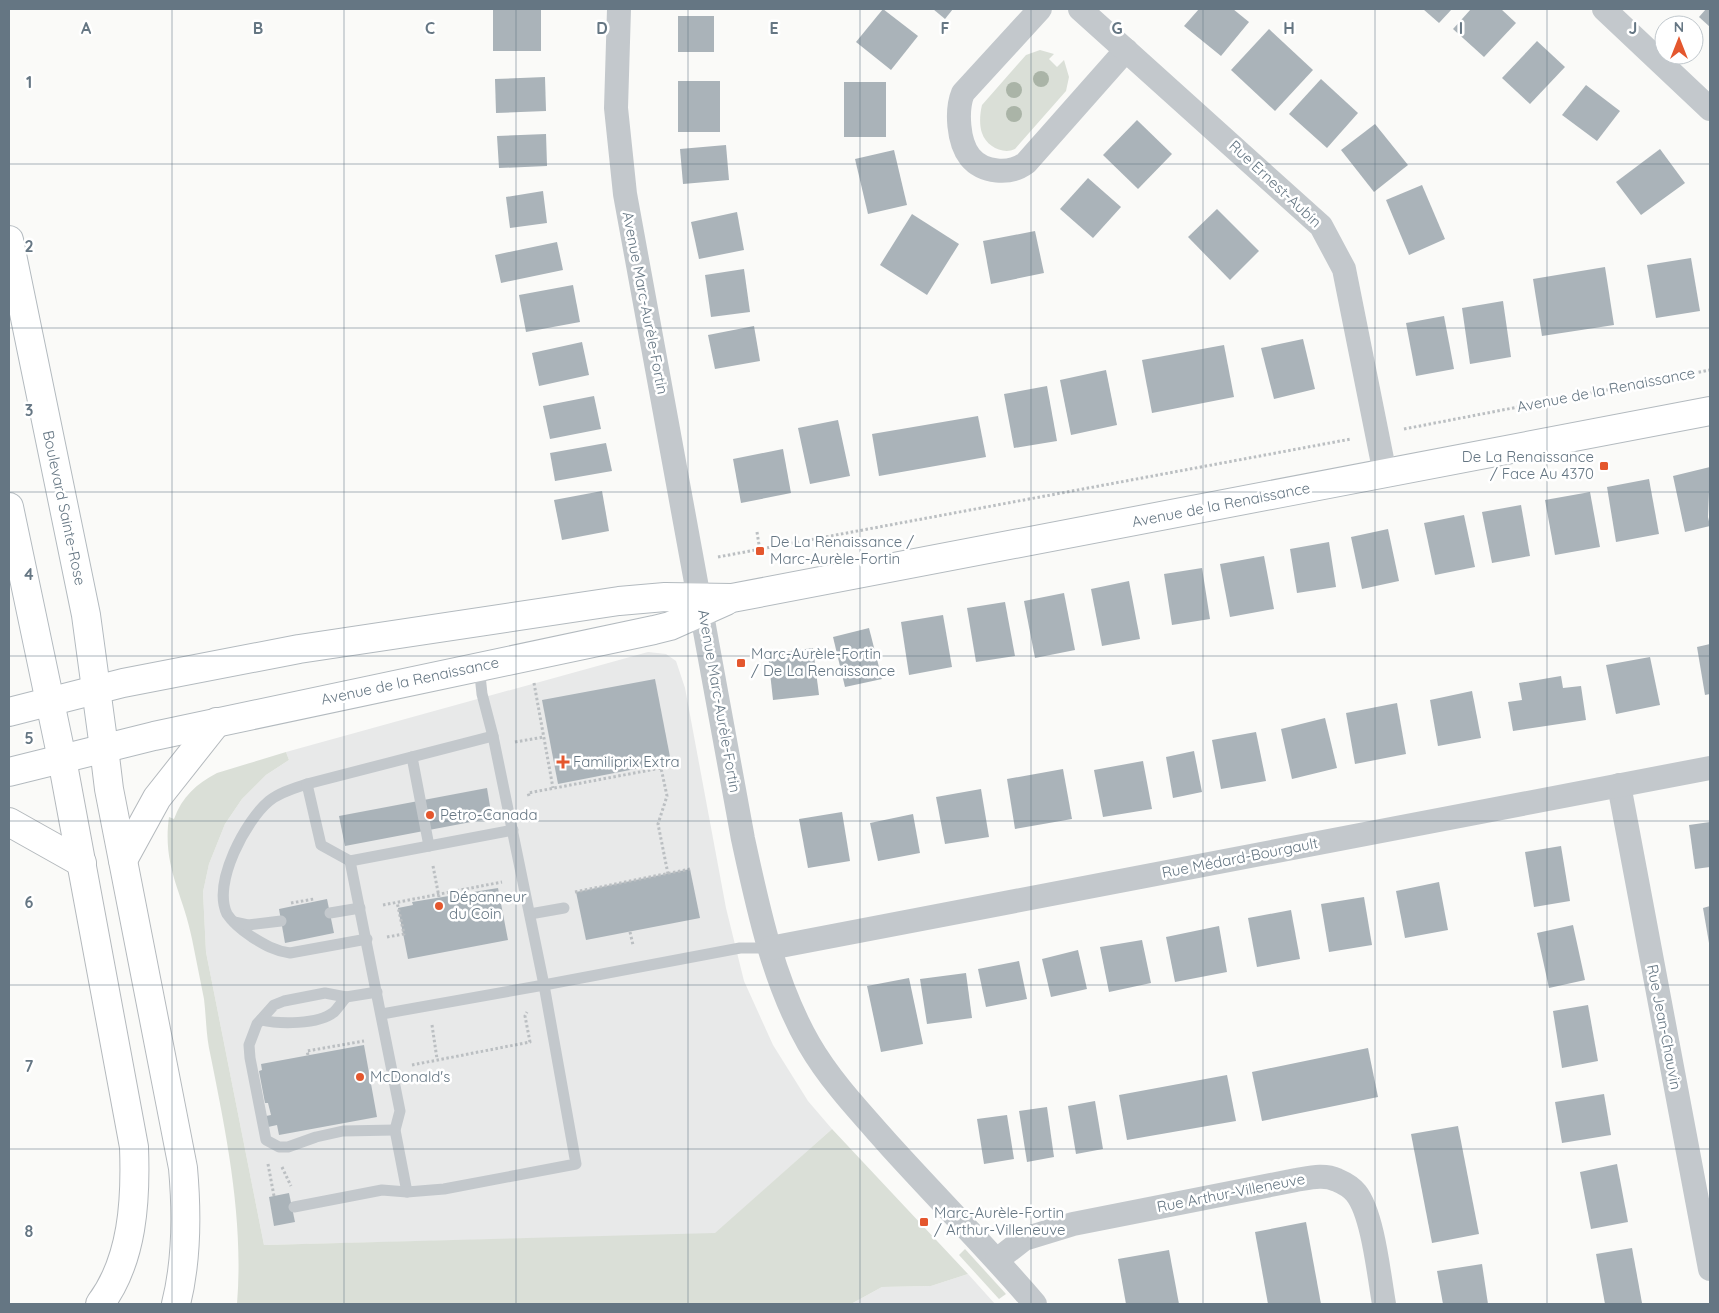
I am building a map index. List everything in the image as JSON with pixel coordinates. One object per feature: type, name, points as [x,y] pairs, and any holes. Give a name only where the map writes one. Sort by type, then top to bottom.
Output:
[{"type":"main road","name":"Boulevard Sainte-Rose","points":[[10,257],[77,567],[87,692],[83,753]]},
{"type":"main road","name":"Avenue de la Renaissance","points":[[87,692],[299,649],[379,635],[619,601],[665,597],[701,604],[1710,411]]},
{"type":"main road","points":[[9,508],[50,702],[83,753],[123,860],[183,1168],[185,1200],[184,1250],[176,1304]]},
{"type":"main road","name":"Avenue de la Renaissance","points":[[83,753],[216,722],[670,626],[701,604]]},
{"type":"main road","points":[[9,712],[87,692]]},
{"type":"main road","points":[[123,860],[157,798],[216,722]]},
{"type":"main road","points":[[9,772],[83,753]]},
{"type":"main road","points":[[83,753],[82,863],[134,1147],[134,1192],[130,1229],[122,1262],[107,1302]]},
{"type":"main road","points":[[9,822],[82,863]]},
{"type":"street","name":"Avenue Marc-Aurèle-Fortin","points":[[619,9],[616,72],[620,165],[761,921],[799,1024],[828,1073],[870,1124],[997,1260],[1034,1304]]},
{"type":"street","points":[[1040,9],[963,93],[960,101],[960,123],[965,148],[969,156],[984,167],[1010,171],[1026,163],[1126,50]]},
{"type":"street","name":"Rue Ernest-Aubin","points":[[1080,9],[1310,214],[1330,240],[1344,269],[1352,303],[1385,474]]},
{"type":"street","points":[[1604,9],[1710,109]]},
{"type":"street","name":"Rue Médard-Bourgault","points":[[770,948],[1710,768]]},
{"type":"street","name":"Rue Jean-Chauvin","points":[[1619,785],[1710,1269]]},
{"type":"street","name":"Rue Arthur-Villeneuve","points":[[997,1260],[1024,1239],[1073,1224],[1296,1180],[1328,1178],[1347,1185],[1356,1192],[1362,1202],[1370,1226],[1384,1304]]},
{"type":"lane","points":[[294,1206],[378,1190],[407,1192],[444,1189],[576,1164],[544,985],[513,830],[482,694],[479,666]]},
{"type":"lane","points":[[367,939],[290,953],[280,952],[263,944],[233,922],[226,912],[224,902],[225,885],[230,864],[249,824],[270,800],[307,784],[412,757],[494,741]]},
{"type":"lane","points":[[412,757],[429,846]]},
{"type":"lane","points":[[307,784],[321,845],[350,861],[513,830]]},
{"type":"lane","points":[[350,861],[400,1111],[395,1130],[407,1192]]},
{"type":"lane","points":[[330,913],[360,908]]},
{"type":"lane","points":[[530,914],[564,908]]},
{"type":"lane","points":[[233,922],[248,925],[281,922]]},
{"type":"lane","points":[[382,1014],[740,948],[770,948]]},
{"type":"lane","points":[[377,992],[346,997],[325,993],[284,1001],[274,1005],[251,1034],[249,1045],[266,1140],[279,1147],[288,1147],[316,1137],[343,1132],[395,1130]]},
{"type":"lane","points":[[261,1020],[286,1024],[326,1017],[334,1012],[346,997]]},
{"type":"path","name":"Avenue de la Renaissance","points":[[1413,427],[1710,370]]},
{"type":"path","points":[[724,556],[1343,440]]},
{"type":"path","points":[[756,532],[760,550]]},
{"type":"path","points":[[534,680],[553,788]]},
{"type":"path","points":[[494,741],[544,737]]},
{"type":"path","points":[[549,763],[554,762]]},
{"type":"path","points":[[530,802],[528,793],[662,768],[667,796],[658,824],[668,874]]},
{"type":"path","points":[[429,846],[439,896]]},
{"type":"path","points":[[568,892],[690,870]]},
{"type":"path","points":[[383,905],[439,896],[503,882]]},
{"type":"path","points":[[283,904],[320,898]]},
{"type":"path","points":[[389,937],[404,934],[397,902]]},
{"type":"path","points":[[630,932],[633,946]]},
{"type":"path","points":[[428,1005],[437,1059]]},
{"type":"path","points":[[409,1065],[530,1042],[525,1016]]},
{"type":"path","points":[[308,1055],[307,1052],[371,1040]]},
{"type":"path","points":[[266,1157],[274,1196]]},
{"type":"path","points":[[280,1160],[293,1192]]},
{"type":"shaded area","points":[[1040,50],[1054,54],[1049,59],[1057,67],[1064,60],[1069,77],[1066,91],[1015,149],[1010,151],[1000,150],[987,142],[982,133],[980,119],[982,105],[1026,55]]},
{"type":"shaded area","points":[[648,652],[666,654],[676,661],[685,688],[726,908],[744,981],[773,1045],[808,1101],[832,1129],[715,1234],[264,1245],[206,952],[203,892],[209,864],[225,824],[242,799],[266,775],[289,760],[286,752]]},
{"type":"shaded area","points":[[286,752],[289,760],[266,775],[242,799],[225,824],[209,864],[203,892],[206,952],[264,1245],[715,1233],[832,1129],[968,1274],[931,1286],[882,1287],[851,1304],[237,1304],[238,1240],[232,1175],[222,1111],[208,1042],[204,999],[192,939],[174,880],[168,851],[169,817],[174,819],[181,804],[191,792],[217,773]]},
{"type":"shaded area","points":[[965,1249],[1006,1294],[999,1299],[959,1255]]},
{"type":"shaded area","points":[[968,1274],[995,1304],[851,1304],[882,1287],[931,1286]]},
{"type":"building","points":[[493,9],[541,9],[541,51],[493,51]]},
{"type":"building","points":[[883,9],[918,36],[891,70],[856,42]]},
{"type":"building","points":[[933,9],[953,9],[945,19]]},
{"type":"building","points":[[1199,9],[1233,9],[1249,22],[1221,56],[1184,26]]},
{"type":"building","points":[[1423,9],[1452,9],[1439,23]]},
{"type":"building","points":[[1471,9],[1501,9],[1516,23],[1484,57],[1453,29]]},
{"type":"building","points":[[1706,9],[1710,9],[1710,27],[1704,22],[1704,15],[1701,15]]},
{"type":"building","points":[[678,16],[714,16],[714,52],[678,52]]},
{"type":"building","points":[[1269,29],[1313,70],[1275,111],[1231,70]]},
{"type":"building","points":[[1537,41],[1565,67],[1530,104],[1502,78]]},
{"type":"building","points":[[545,77],[546,111],[496,113],[495,79]]},
{"type":"building","points":[[1321,79],[1358,113],[1327,148],[1289,114]]},
{"type":"building","points":[[678,81],[720,81],[720,132],[678,132]]},
{"type":"building","points":[[844,82],[886,82],[886,137],[844,137]]},
{"type":"building","points":[[1586,85],[1620,111],[1597,141],[1562,115]]},
{"type":"building","points":[[1137,120],[1172,154],[1138,189],[1103,155]]},
{"type":"building","points":[[1375,124],[1408,165],[1374,192],[1341,150]]},
{"type":"building","points":[[546,134],[547,166],[499,168],[497,136]]},
{"type":"building","points":[[726,145],[729,180],[683,184],[680,149]]},
{"type":"building","points":[[1660,149],[1685,183],[1641,215],[1616,182]]},
{"type":"building","points":[[894,150],[907,205],[868,214],[855,159]]},
{"type":"building","points":[[1088,178],[1121,207],[1093,238],[1060,209]]},
{"type":"building","points":[[1422,185],[1445,239],[1409,255],[1386,200]]},
{"type":"building","points":[[543,191],[547,223],[510,228],[506,197]]},
{"type":"building","points":[[1217,209],[1259,251],[1230,280],[1188,237]]},
{"type":"building","points":[[737,212],[744,250],[699,259],[691,222]]},
{"type":"building","points":[[912,214],[959,244],[927,295],[880,265]]},
{"type":"building","points":[[1035,231],[1044,273],[991,284],[983,241]]},
{"type":"building","points":[[557,242],[563,270],[501,283],[495,255]]},
{"type":"building","points":[[1691,258],[1700,311],[1656,318],[1647,265]]},
{"type":"building","points":[[1605,267],[1614,325],[1542,336],[1533,279]]},
{"type":"building","points":[[744,269],[750,312],[711,317],[705,275]]},
{"type":"building","points":[[573,285],[580,322],[526,332],[519,295]]},
{"type":"building","points":[[1503,301],[1511,357],[1470,364],[1462,308]]},
{"type":"building","points":[[1444,316],[1454,369],[1416,376],[1406,323]]},
{"type":"building","points":[[754,326],[760,361],[715,369],[708,335]]},
{"type":"building","points":[[1303,339],[1315,389],[1274,399],[1261,348]]},
{"type":"building","points":[[582,342],[589,375],[539,386],[532,353]]},
{"type":"building","points":[[1224,345],[1234,397],[1152,413],[1142,360]]},
{"type":"building","points":[[1106,370],[1117,425],[1071,435],[1060,380]]},
{"type":"building","points":[[1047,386],[1057,441],[1014,448],[1004,394]]},
{"type":"building","points":[[594,396],[601,429],[550,439],[543,406]]},
{"type":"building","points":[[978,416],[986,457],[879,476],[872,434]]},
{"type":"building","points":[[838,420],[850,476],[810,484],[798,428]]},
{"type":"building","points":[[606,443],[612,471],[555,481],[550,453]]},
{"type":"building","points":[[783,449],[791,493],[741,503],[733,459]]},
{"type":"building","points":[[1710,467],[1708,517],[1710,526],[1685,532],[1673,476]]},
{"type":"building","points":[[1649,479],[1659,534],[1616,542],[1607,487]]},
{"type":"building","points":[[602,491],[609,531],[562,540],[554,500]]},
{"type":"building","points":[[1590,492],[1600,547],[1555,555],[1545,500]]},
{"type":"building","points":[[1521,505],[1530,556],[1492,563],[1482,512]]},
{"type":"building","points":[[1464,515],[1475,567],[1435,575],[1424,523]]},
{"type":"building","points":[[1388,529],[1399,581],[1362,589],[1351,537]]},
{"type":"building","points":[[1329,542],[1336,587],[1297,593],[1290,549]]},
{"type":"building","points":[[1264,556],[1274,609],[1230,617],[1220,564]]},
{"type":"building","points":[[1202,568],[1210,619],[1172,625],[1164,574]]},
{"type":"building","points":[[1129,581],[1140,639],[1102,646],[1091,589]]},
{"type":"building","points":[[1064,593],[1075,650],[1035,658],[1024,601]]},
{"type":"building","points":[[1005,602],[1015,656],[976,662],[967,608]]},
{"type":"building","points":[[943,615],[952,667],[909,675],[901,622]]},
{"type":"building","points":[[869,628],[882,679],[845,687],[833,637]]},
{"type":"building","points":[[1710,644],[1710,694],[1705,695],[1697,647]]},
{"type":"building","points":[[813,648],[819,695],[773,700],[768,654]]},
{"type":"building","points":[[1650,657],[1660,705],[1616,714],[1606,665]]},
{"type":"building","points":[[1561,676],[1563,688],[1581,686],[1586,720],[1513,731],[1508,702],[1522,700],[1519,683]]},
{"type":"building","points":[[655,679],[671,762],[558,784],[542,700]]},
{"type":"building","points":[[1472,691],[1481,738],[1438,746],[1430,700]]},
{"type":"building","points":[[1397,703],[1406,754],[1355,764],[1346,713]]},
{"type":"building","points":[[1325,718],[1337,768],[1292,779],[1281,729]]},
{"type":"building","points":[[1256,732],[1266,781],[1221,789],[1212,740]]},
{"type":"building","points":[[1194,751],[1202,792],[1173,798],[1166,757]]},
{"type":"building","points":[[1143,761],[1152,809],[1103,817],[1094,770]]},
{"type":"building","points":[[1063,769],[1072,819],[1015,829],[1007,779]]},
{"type":"building","points":[[487,788],[492,818],[345,846],[339,816]]},
{"type":"building","points":[[981,789],[989,837],[945,844],[936,797]]},
{"type":"building","points":[[842,812],[850,861],[808,868],[799,819]]},
{"type":"building","points":[[913,814],[920,853],[878,861],[870,823]]},
{"type":"building","points":[[1710,822],[1710,867],[1695,869],[1689,825]]},
{"type":"building","points":[[1561,846],[1570,901],[1534,907],[1525,852]]},
{"type":"building","points":[[690,869],[700,918],[586,940],[576,892]]},
{"type":"building","points":[[1439,882],[1448,930],[1405,938],[1396,891]]},
{"type":"building","points":[[498,888],[508,940],[408,959],[398,908],[413,905],[412,902]]},
{"type":"building","points":[[1364,897],[1372,945],[1329,952],[1321,904]]},
{"type":"building","points":[[327,899],[334,933],[285,943],[279,909]]},
{"type":"building","points":[[1710,906],[1710,943],[1709,943],[1703,908]]},
{"type":"building","points":[[1291,910],[1300,959],[1257,967],[1248,918]]},
{"type":"building","points":[[1573,925],[1585,980],[1549,988],[1537,933]]},
{"type":"building","points":[[1219,926],[1227,972],[1175,982],[1166,937]]},
{"type":"building","points":[[1142,940],[1151,983],[1109,992],[1100,947]]},
{"type":"building","points":[[1078,950],[1087,989],[1051,997],[1042,959]]},
{"type":"building","points":[[1019,961],[1027,999],[986,1007],[978,969]]},
{"type":"building","points":[[966,973],[972,1018],[927,1024],[920,979]]},
{"type":"building","points":[[909,978],[923,1044],[881,1052],[867,986]]},
{"type":"building","points":[[1588,1005],[1598,1061],[1562,1068],[1553,1011]]},
{"type":"building","points":[[364,1045],[377,1117],[279,1135],[277,1125],[268,1127],[266,1116],[271,1115],[268,1103],[265,1103],[259,1071],[262,1070],[261,1064]]},
{"type":"building","points":[[1368,1048],[1378,1097],[1262,1121],[1252,1072]]},
{"type":"building","points":[[1227,1075],[1236,1121],[1127,1140],[1119,1095]]},
{"type":"building","points":[[1604,1094],[1611,1135],[1562,1143],[1555,1102]]},
{"type":"building","points":[[1095,1101],[1103,1149],[1076,1154],[1068,1106]]},
{"type":"building","points":[[1047,1107],[1054,1157],[1027,1162],[1019,1111]]},
{"type":"building","points":[[1007,1115],[1014,1159],[984,1164],[977,1119]]},
{"type":"building","points":[[1458,1126],[1479,1234],[1432,1243],[1411,1134]]},
{"type":"building","points":[[1617,1164],[1628,1222],[1591,1229],[1580,1172]]},
{"type":"building","points":[[289,1193],[295,1222],[274,1226],[269,1197]]},
{"type":"building","points":[[1306,1222],[1321,1304],[1268,1304],[1255,1232]]},
{"type":"building","points":[[1632,1248],[1642,1303],[1605,1304],[1596,1254]]},
{"type":"building","points":[[1169,1250],[1179,1304],[1126,1304],[1118,1259]]},
{"type":"building","points":[[1482,1264],[1488,1304],[1443,1304],[1437,1271]]},
{"type":"place","name":"De La Renaissance / Face Au 4370","points":[[1604,466]]},
{"type":"place","name":"De La Renaissance / Marc-Aurèle-Fortin","points":[[760,551]]},
{"type":"place","name":"Marc-Aurèle-Fortin / De La Renaissance","points":[[741,663]]},
{"type":"place","name":"Familiprix Extra","points":[[563,762]]},
{"type":"place","name":"Petro-Canada","points":[[430,815]]},
{"type":"place","name":"Dépanneur du Coin","points":[[439,906]]},
{"type":"place","name":"McDonald's","points":[[360,1077]]},
{"type":"place","name":"Marc-Aurèle-Fortin / Arthur-Villeneuve","points":[[924,1222]]}]
